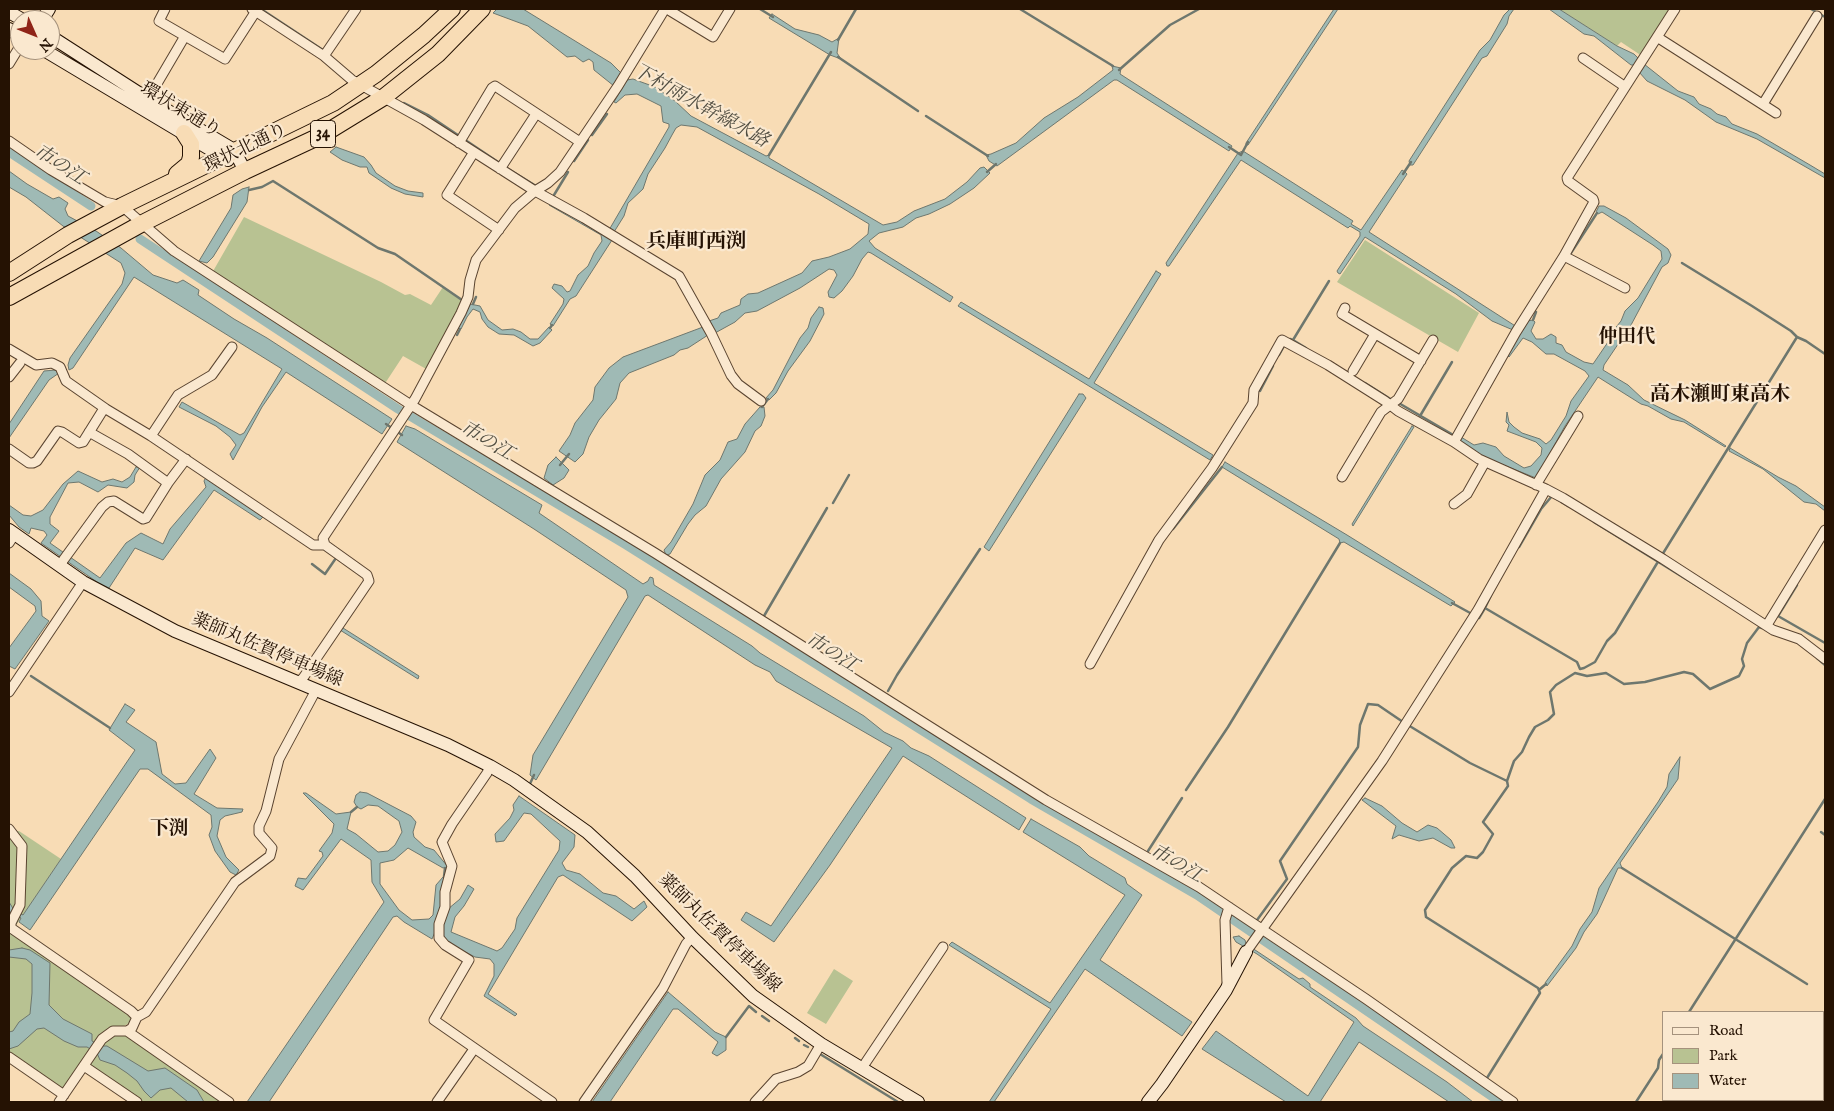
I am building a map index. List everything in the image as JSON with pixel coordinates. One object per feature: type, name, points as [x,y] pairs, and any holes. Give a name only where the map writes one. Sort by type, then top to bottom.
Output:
[{"type":"highway","name":"環状北通り","points":[[9,273],[68,235],[122,206],[333,103],[361,85],[424,35],[452,9]]},
{"type":"highway","name":"環状北通り","points":[[9,297],[141,224],[246,170],[322,135],[384,97],[438,54],[482,9]]},
{"type":"highway","points":[[122,206],[129,196],[181,171],[189,164],[192,157],[191,144],[184,134]]},
{"type":"main road","name":"環状東通り","points":[[60,42],[228,153],[246,170]]},
{"type":"main road","name":"環状東通り","points":[[60,60],[184,134],[228,153]]},
{"type":"main road","name":"薬師丸佐賀停車場線","points":[[11,536],[61,564],[84,582],[175,630],[448,745],[490,766],[587,832],[635,876],[692,937],[753,996],[821,1044],[918,1102]]},
{"type":"main road","points":[[1148,1102],[1226,990],[1250,946]]},
{"type":"street","points":[[165,9],[159,21],[225,59],[254,10],[268,15],[326,54],[352,80],[461,140],[474,152],[502,166],[535,191],[679,276],[709,329],[730,374],[738,384],[761,401]]},
{"type":"street","points":[[326,54],[356,9]]},
{"type":"street","points":[[325,544],[324,538],[404,417],[461,313],[468,297],[470,280],[476,260],[515,208],[535,191],[548,184],[560,172],[618,86],[666,9],[713,37],[730,9]]},
{"type":"street","points":[[1454,442],[1518,329],[1567,258],[1594,202],[1593,199],[1568,181],[1567,178],[1624,86],[1675,9]]},
{"type":"street","points":[[1763,104],[1817,16]]},
{"type":"street","points":[[148,99],[185,36]]},
{"type":"street","points":[[1657,37],[1776,113]]},
{"type":"street","points":[[1583,58],[1624,86]]},
{"type":"street","points":[[461,140],[495,86],[580,142]]},
{"type":"street","points":[[502,166],[536,114]]},
{"type":"street","points":[[9,141],[51,170],[106,202],[122,206],[174,251],[411,405],[655,553],[1046,800],[1199,887],[1374,1004],[1513,1102]]},
{"type":"street","points":[[474,152],[447,196],[499,230]]},
{"type":"street","points":[[1567,258],[1625,288]]},
{"type":"street","points":[[1345,308],[1342,314],[1421,361]]},
{"type":"street","points":[[1353,370],[1375,334]]},
{"type":"street","points":[[1090,664],[1159,540],[1212,468],[1253,403],[1254,390],[1282,340],[1328,365],[1420,424],[1454,442],[1485,462],[1563,498],[1773,630],[1799,639],[1825,659]]},
{"type":"street","points":[[1342,477],[1381,412],[1398,399],[1433,340]]},
{"type":"street","points":[[151,436],[178,395],[212,375],[232,347]]},
{"type":"street","points":[[9,349],[36,365],[52,363],[60,367],[66,381],[106,409],[151,436],[313,545],[325,544],[367,575],[369,581],[303,678],[298,682]]},
{"type":"street","points":[[9,377],[20,363]]},
{"type":"street","points":[[9,449],[29,463],[34,463],[56,432],[62,432],[79,443],[83,442],[103,410],[106,409]]},
{"type":"street","points":[[1536,485],[1578,416]]},
{"type":"street","points":[[89,432],[128,454],[168,483]]},
{"type":"street","points":[[61,564],[102,507],[108,502],[114,501],[143,519],[146,518],[186,459]]},
{"type":"street","points":[[1454,504],[1467,494],[1485,462]]},
{"type":"street","points":[[1250,946],[1257,926],[1358,797],[1406,724],[1478,610],[1546,489]]},
{"type":"street","points":[[1767,625],[1825,530]]},
{"type":"street","points":[[10,686],[84,582]]},
{"type":"street","points":[[9,1057],[61,1099],[102,1039],[113,1031],[127,1031],[132,1028],[137,1017],[146,1012],[235,882],[270,856],[272,848],[259,833],[259,826],[266,811],[279,759],[316,690]]},
{"type":"street","points":[[490,766],[442,842],[452,866],[444,892],[445,907],[439,928],[439,938],[445,945],[469,960],[434,1020],[552,1102]]},
{"type":"street","points":[[9,829],[22,846],[17,914],[11,923],[11,928],[137,1017]]},
{"type":"street","points":[[1226,990],[1228,976],[1225,920],[1229,907]]},
{"type":"street","points":[[584,1102],[663,988],[686,944],[692,937]]},
{"type":"street","points":[[862,1068],[943,947]]},
{"type":"street","points":[[127,1031],[229,1102]]},
{"type":"street","points":[[755,1102],[776,1079],[798,1072],[808,1066],[821,1044]]},
{"type":"street","points":[[437,1102],[474,1049]]},
{"type":"street","points":[[84,1066],[137,1102]]},
{"type":"green space","points":[[1559,9],[1672,9],[1642,56],[1621,42],[1617,46]]},
{"type":"green space","points":[[244,217],[405,295],[410,294],[431,305],[443,287],[462,300],[460,311],[428,370],[403,356],[384,385],[212,273]]},
{"type":"green space","points":[[1365,240],[1479,313],[1458,352],[1337,282]]},
{"type":"green space","points":[[9,831],[19,831],[61,859],[15,927],[130,1012],[132,1019],[124,1026],[110,1028],[66,1086],[61,1089],[9,1054]]},
{"type":"green space","points":[[834,969],[853,981],[826,1024],[807,1013]]},
{"type":"green space","points":[[111,1034],[124,1035],[223,1102],[141,1102],[91,1069],[91,1062],[104,1040]]},
{"type":"water","points":[[497,9],[523,9],[611,63],[621,73],[620,75],[627,80],[633,79],[655,87],[675,101],[691,116],[766,156],[769,155],[769,158],[883,225],[897,222],[914,211],[945,199],[967,182],[980,168],[984,167],[990,173],[974,188],[950,204],[916,218],[903,227],[879,233],[869,241],[875,248],[953,297],[950,302],[868,252],[842,291],[834,298],[829,297],[828,292],[837,275],[834,270],[829,269],[800,288],[757,311],[745,313],[735,322],[715,333],[709,321],[718,318],[721,313],[740,305],[741,299],[748,294],[758,293],[802,273],[812,261],[850,249],[868,234],[869,224],[819,194],[697,127],[681,125],[676,128],[648,174],[643,189],[628,203],[624,216],[614,232],[609,230],[669,127],[669,124],[663,122],[661,106],[637,94],[625,95],[616,103],[614,102],[624,85],[617,81],[614,86],[594,70],[593,62],[589,59],[583,62],[575,56],[567,57],[528,26],[493,13]]},
{"type":"water","points":[[1334,9],[1338,9],[1248,145],[1246,145],[1246,143]]},
{"type":"water","points":[[1510,9],[1514,9],[1487,56],[1482,58],[1413,165],[1410,165],[1409,161],[1480,50],[1490,40],[1504,15]]},
{"type":"water","points":[[1549,9],[1559,9],[1617,46],[1634,54],[1638,58],[1634,65],[1631,65],[1594,36],[1584,34]]},
{"type":"water","points":[[772,14],[795,29],[819,35],[832,42],[839,38],[837,53],[841,59],[830,55],[769,18]]},
{"type":"water","points":[[1644,64],[1678,91],[1694,97],[1699,104],[1726,117],[1732,124],[1757,134],[1810,165],[1825,174],[1825,178],[1757,139],[1716,122],[1685,100],[1647,81],[1639,72]]},
{"type":"water","points":[[1112,66],[1121,68],[1120,74],[1232,146],[1229,151],[1117,80],[1114,80],[997,166],[989,161],[986,155],[1016,143],[1044,118],[1078,97],[1113,70]]},
{"type":"water","points":[[336,147],[364,157],[376,173],[395,186],[408,191],[423,193],[423,197],[405,194],[391,188],[369,173],[367,167],[360,167],[342,160],[330,152]]},
{"type":"water","points":[[1243,151],[1353,221],[1351,224],[1361,230],[1402,170],[1407,174],[1369,232],[1520,329],[1527,321],[1533,320],[1535,322],[1531,331],[1536,339],[1543,339],[1551,334],[1556,337],[1556,343],[1562,345],[1566,352],[1584,362],[1593,364],[1621,321],[1625,311],[1638,298],[1662,259],[1661,251],[1653,245],[1602,212],[1598,214],[1596,212],[1599,206],[1604,206],[1626,218],[1668,249],[1671,255],[1668,263],[1662,267],[1631,325],[1604,365],[1603,370],[1628,385],[1644,400],[1685,420],[1726,446],[1684,422],[1671,419],[1641,404],[1598,377],[1565,426],[1536,478],[1483,457],[1459,440],[1461,437],[1474,445],[1483,443],[1496,447],[1504,456],[1524,468],[1531,466],[1541,455],[1542,448],[1536,442],[1507,431],[1509,425],[1506,422],[1507,412],[1509,422],[1514,427],[1522,433],[1540,439],[1546,444],[1551,440],[1566,416],[1571,401],[1589,376],[1585,371],[1554,354],[1546,354],[1532,342],[1523,338],[1509,357],[1507,355],[1513,330],[1492,321],[1456,294],[1365,237],[1340,274],[1338,273],[1337,271],[1360,236],[1360,232],[1350,226],[1348,228],[1241,160],[1169,266],[1167,266],[1166,263],[1238,153]]},
{"type":"water","points":[[9,171],[53,199],[59,197],[68,203],[65,209],[68,216],[96,231],[121,248],[153,275],[177,283],[183,280],[199,290],[198,295],[234,319],[267,338],[392,419],[382,434],[286,372],[262,407],[233,460],[230,454],[236,445],[230,437],[216,426],[179,407],[182,402],[240,435],[244,433],[282,369],[134,277],[73,368],[69,370],[70,358],[122,284],[125,273],[121,263],[63,226],[26,197],[9,187]]},
{"type":"water","points":[[249,187],[247,202],[213,257],[207,263],[199,261],[231,208],[233,195]]},
{"type":"water","points":[[551,203],[579,218],[612,240],[576,296],[570,299],[553,326],[550,324],[563,304],[564,299],[552,288],[554,284],[562,286],[567,292],[570,291],[578,275],[588,266],[602,241],[601,235],[549,205]]},
{"type":"water","points":[[1156,271],[1161,274],[1094,383],[1213,455],[1210,460],[958,306],[961,302],[1089,379]]},
{"type":"water","points":[[470,304],[480,306],[488,320],[502,330],[513,329],[530,339],[538,339],[549,327],[552,330],[540,343],[533,346],[514,335],[499,334],[488,327],[482,319],[480,312],[473,309],[461,329],[458,328]]},
{"type":"water","points":[[819,307],[823,308],[824,314],[810,341],[788,371],[776,393],[769,400],[766,398],[773,390],[800,338],[808,328],[811,318]]},
{"type":"water","points":[[703,327],[708,335],[688,348],[629,373],[620,383],[616,399],[599,420],[589,437],[583,454],[575,462],[559,451],[570,435],[575,423],[593,400],[595,387],[609,368],[623,357]]},
{"type":"water","points":[[56,370],[59,373],[49,380],[9,438],[9,424],[44,371]]},
{"type":"water","points":[[1079,394],[1083,394],[1086,398],[989,551],[984,547]]},
{"type":"water","points":[[760,407],[764,407],[765,416],[745,452],[721,479],[706,506],[695,515],[670,554],[666,555],[664,550],[671,542],[693,504],[705,475],[720,460],[728,442],[737,439],[745,424]]},
{"type":"water","points":[[406,426],[415,429],[542,505],[539,513],[643,584],[650,577],[653,578],[654,585],[752,646],[760,653],[864,716],[884,732],[929,756],[1026,818],[1019,830],[903,756],[830,865],[774,942],[741,920],[746,912],[771,926],[892,748],[776,681],[770,672],[755,665],[648,595],[645,596],[536,780],[530,775],[533,755],[628,597],[626,590],[397,442]]},
{"type":"water","points":[[1412,426],[1414,427],[1353,526],[1352,524]]},
{"type":"water","points":[[1730,448],[1796,486],[1825,507],[1825,511],[1816,504],[1804,502],[1763,469],[1729,451]]},
{"type":"water","points":[[556,457],[569,470],[564,478],[553,485],[544,478],[548,465]]},
{"type":"water","points":[[1225,462],[1455,602],[1451,606],[1344,542],[1340,543],[1339,539],[1222,467]]},
{"type":"water","points":[[136,467],[140,467],[135,475],[134,482],[127,488],[108,485],[98,492],[79,482],[68,483],[50,517],[50,524],[59,531],[50,543],[100,578],[126,543],[141,533],[163,544],[170,529],[206,487],[204,481],[206,477],[263,517],[260,520],[214,490],[163,560],[135,548],[109,588],[97,582],[41,543],[47,535],[44,531],[31,528],[29,534],[19,527],[9,515],[9,505],[23,515],[31,516],[43,510],[63,484],[78,471],[102,482],[113,479],[122,482],[130,477]]},
{"type":"water","points":[[9,573],[31,589],[41,601],[42,616],[49,621],[15,669],[9,666],[9,648],[36,611],[35,606],[9,587]]},
{"type":"water","points":[[343,628],[419,676],[418,679],[340,630]]},
{"type":"water","points":[[125,704],[135,710],[126,722],[156,742],[162,774],[175,784],[186,783],[210,749],[216,758],[194,794],[217,808],[243,809],[242,812],[225,816],[220,820],[217,836],[226,857],[239,870],[236,875],[230,872],[215,851],[209,835],[212,827],[211,815],[148,769],[140,769],[30,930],[19,922],[21,918],[9,912],[9,902],[14,910],[23,915],[135,750],[109,730]]},
{"type":"water","points":[[1680,757],[1678,779],[1620,863],[1622,868],[1618,868],[1597,914],[1584,932],[1576,948],[1547,986],[1545,983],[1572,946],[1580,929],[1592,912],[1599,888],[1658,802],[1667,787],[1669,774]]},
{"type":"water","points":[[360,792],[367,793],[411,816],[416,822],[413,832],[414,837],[425,847],[434,850],[448,867],[443,868],[408,848],[394,860],[380,863],[380,884],[399,910],[412,920],[429,919],[433,915],[436,885],[443,877],[447,878],[435,932],[432,939],[397,916],[393,917],[269,1102],[247,1102],[384,902],[372,882],[371,860],[341,839],[303,890],[295,886],[298,878],[306,879],[323,856],[322,852],[319,851],[332,833],[334,824],[303,793],[306,793],[336,814],[351,812],[347,829],[378,852],[388,851],[395,845],[402,832],[399,821],[378,806],[368,805],[361,809],[357,807],[354,802],[356,795]]},
{"type":"water","points":[[519,796],[575,835],[574,847],[562,863],[566,870],[580,874],[603,893],[616,896],[634,909],[644,901],[647,907],[632,921],[563,875],[558,877],[488,994],[517,1014],[515,1016],[484,996],[494,976],[494,964],[490,959],[475,957],[451,945],[444,937],[442,929],[448,909],[460,899],[468,885],[474,889],[455,917],[451,932],[497,951],[502,948],[515,929],[517,918],[559,850],[560,841],[531,814],[524,813],[504,841],[496,842],[495,834],[510,818],[514,810],[513,805]]},
{"type":"water","points":[[1365,798],[1382,806],[1402,823],[1417,832],[1428,825],[1437,828],[1451,840],[1455,848],[1451,848],[1433,838],[1419,841],[1399,835],[1392,839],[1396,826],[1362,800]]},
{"type":"water","points":[[1031,819],[1080,847],[1089,856],[1125,878],[1127,884],[1142,895],[1100,960],[1192,1022],[1182,1036],[1085,969],[994,1102],[989,1102],[1051,1009],[949,945],[952,942],[1050,1003],[1125,895],[1023,832]]},
{"type":"water","points":[[1239,936],[1245,940],[1246,944],[1299,979],[1303,978],[1310,984],[1310,987],[1356,1018],[1363,1026],[1447,1082],[1473,1102],[1449,1102],[1359,1042],[1320,1102],[1286,1102],[1202,1049],[1216,1031],[1308,1096],[1354,1022],[1257,954],[1236,942],[1233,937]]},
{"type":"water","points":[[22,948],[30,950],[50,963],[49,1005],[63,1019],[92,1034],[92,1041],[101,1046],[107,1046],[148,1071],[165,1068],[197,1090],[204,1102],[188,1102],[171,1088],[160,1090],[151,1098],[137,1081],[115,1065],[100,1060],[97,1053],[87,1047],[78,1047],[64,1041],[44,1028],[37,1029],[18,1046],[9,1049],[9,1032],[13,1031],[19,1022],[30,1014],[32,964],[26,959],[9,957],[9,950]]},
{"type":"water","points":[[668,992],[715,1032],[726,1037],[726,1050],[717,1056],[712,1053],[718,1042],[678,1009],[673,1009],[610,1102],[592,1102]]},
{"type":"waterway","points":[[261,9],[326,52]]},
{"type":"waterway","points":[[760,9],[773,17]]},
{"type":"waterway","points":[[838,40],[856,9]]},
{"type":"waterway","points":[[1020,9],[1113,66]]},
{"type":"waterway","points":[[1119,70],[1170,25],[1199,9]]},
{"type":"waterway","points":[[1811,9],[1825,17]]},
{"type":"waterway","name":"下村雨水幹線水路","points":[[769,155],[831,52]]},
{"type":"waterway","points":[[838,57],[918,111]]},
{"type":"waterway","points":[[404,103],[428,115],[501,164]]},
{"type":"waterway","points":[[592,135],[607,114]]},
{"type":"waterway","points":[[926,116],[988,156]]},
{"type":"waterway","points":[[574,161],[588,140]]},
{"type":"waterway","points":[[1229,147],[1241,155],[1248,142]]},
{"type":"waterway","name":"市の江","points":[[9,152],[91,206]]},
{"type":"waterway","points":[[1403,174],[1411,162]]},
{"type":"waterway","points":[[987,172],[996,164]]},
{"type":"waterway","points":[[505,167],[536,186]]},
{"type":"waterway","points":[[554,195],[568,172]]},
{"type":"waterway","points":[[249,190],[262,187],[273,181],[378,248],[395,254],[462,300]]},
{"type":"waterway","points":[[1569,256],[1597,213]]},
{"type":"waterway","name":"市の江","points":[[140,239],[398,409],[626,545],[1031,799],[1197,895],[1500,1102]]},
{"type":"waterway","points":[[1682,263],[1825,354]]},
{"type":"waterway","points":[[1290,339],[1293,340],[1329,281]]},
{"type":"waterway","points":[[473,304],[476,297]]},
{"type":"waterway","points":[[1533,320],[1536,312]]},
{"type":"waterway","points":[[457,335],[460,329]]},
{"type":"waterway","points":[[1662,555],[1797,337]]},
{"type":"waterway","points":[[1293,340],[1306,348]]},
{"type":"waterway","points":[[1279,355],[1284,346]]},
{"type":"waterway","points":[[1420,416],[1452,362]]},
{"type":"waterway","points":[[1260,391],[1273,366]]},
{"type":"waterway","points":[[1365,383],[1392,400]]},
{"type":"waterway","points":[[762,407],[768,399]]},
{"type":"waterway","points":[[1397,402],[1455,436]]},
{"type":"waterway","points":[[386,424],[402,435]]},
{"type":"waterway","points":[[560,465],[569,454]]},
{"type":"waterway","points":[[1173,529],[1222,467]]},
{"type":"waterway","points":[[833,503],[849,475]]},
{"type":"waterway","points":[[1519,547],[1541,509],[1552,496],[1568,506]]},
{"type":"waterway","points":[[764,616],[827,508]]},
{"type":"waterway","points":[[1594,522],[1702,589]]},
{"type":"waterway","points":[[1186,790],[1228,727],[1340,543]]},
{"type":"waterway","points":[[888,691],[980,549]]},
{"type":"waterway","points":[[312,564],[325,574],[336,558]]},
{"type":"waterway","points":[[1476,617],[1479,618],[1485,608],[1577,662],[1580,669],[1584,668],[1595,662],[1607,641],[1615,633],[1659,560]]},
{"type":"waterway","points":[[1797,585],[1778,616],[1825,643]]},
{"type":"waterway","points":[[1485,608],[1491,595]]},
{"type":"waterway","points":[[1452,603],[1472,614]]},
{"type":"waterway","points":[[1408,725],[1470,763],[1507,781],[1514,761],[1522,752],[1535,727],[1548,720],[1554,714],[1550,692],[1556,685],[1575,673],[1587,676],[1606,673],[1624,684],[1645,682],[1684,672],[1693,674],[1710,689],[1739,676],[1744,666],[1742,659],[1747,643],[1759,627],[1762,628]]},
{"type":"waterway","points":[[1817,658],[1825,665]]},
{"type":"waterway","points":[[31,676],[110,728]]},
{"type":"waterway","points":[[1249,931],[1287,879],[1280,861],[1358,747],[1360,725],[1368,704],[1378,705],[1403,722]]},
{"type":"waterway","points":[[529,786],[534,775]]},
{"type":"waterway","points":[[1487,1078],[1540,993],[1538,988],[1426,917],[1425,910],[1452,868],[1466,856],[1477,858],[1483,852],[1493,834],[1483,822],[1508,786],[1507,781]]},
{"type":"waterway","points":[[1148,851],[1182,798]]},
{"type":"waterway","points":[[1690,1011],[1825,799]]},
{"type":"waterway","points":[[351,812],[357,807]]},
{"type":"waterway","points":[[1821,832],[1825,835]]},
{"type":"waterway","points":[[444,877],[445,868]]},
{"type":"waterway","points":[[1622,868],[1807,984]]},
{"type":"waterway","points":[[1539,990],[1546,984]]},
{"type":"waterway","points":[[726,1037],[749,1006],[756,1012]]},
{"type":"waterway","points":[[762,1016],[769,1021]]},
{"type":"waterway","points":[[795,1038],[799,1041]]},
{"type":"waterway","points":[[804,1045],[808,1047]]},
{"type":"waterway","points":[[820,1054],[898,1102]]},
{"type":"waterway","points":[[1636,1102],[1658,1068],[1662,1056]]},
{"type":"district","name":"兵庫町西渕","points":[[696,243]]},
{"type":"district","name":"仲田代","points":[[1627,338]]},
{"type":"district","name":"高木瀬町東高木","points":[[1720,396]]},
{"type":"district","name":"下渕","points":[[169,830]]}]
